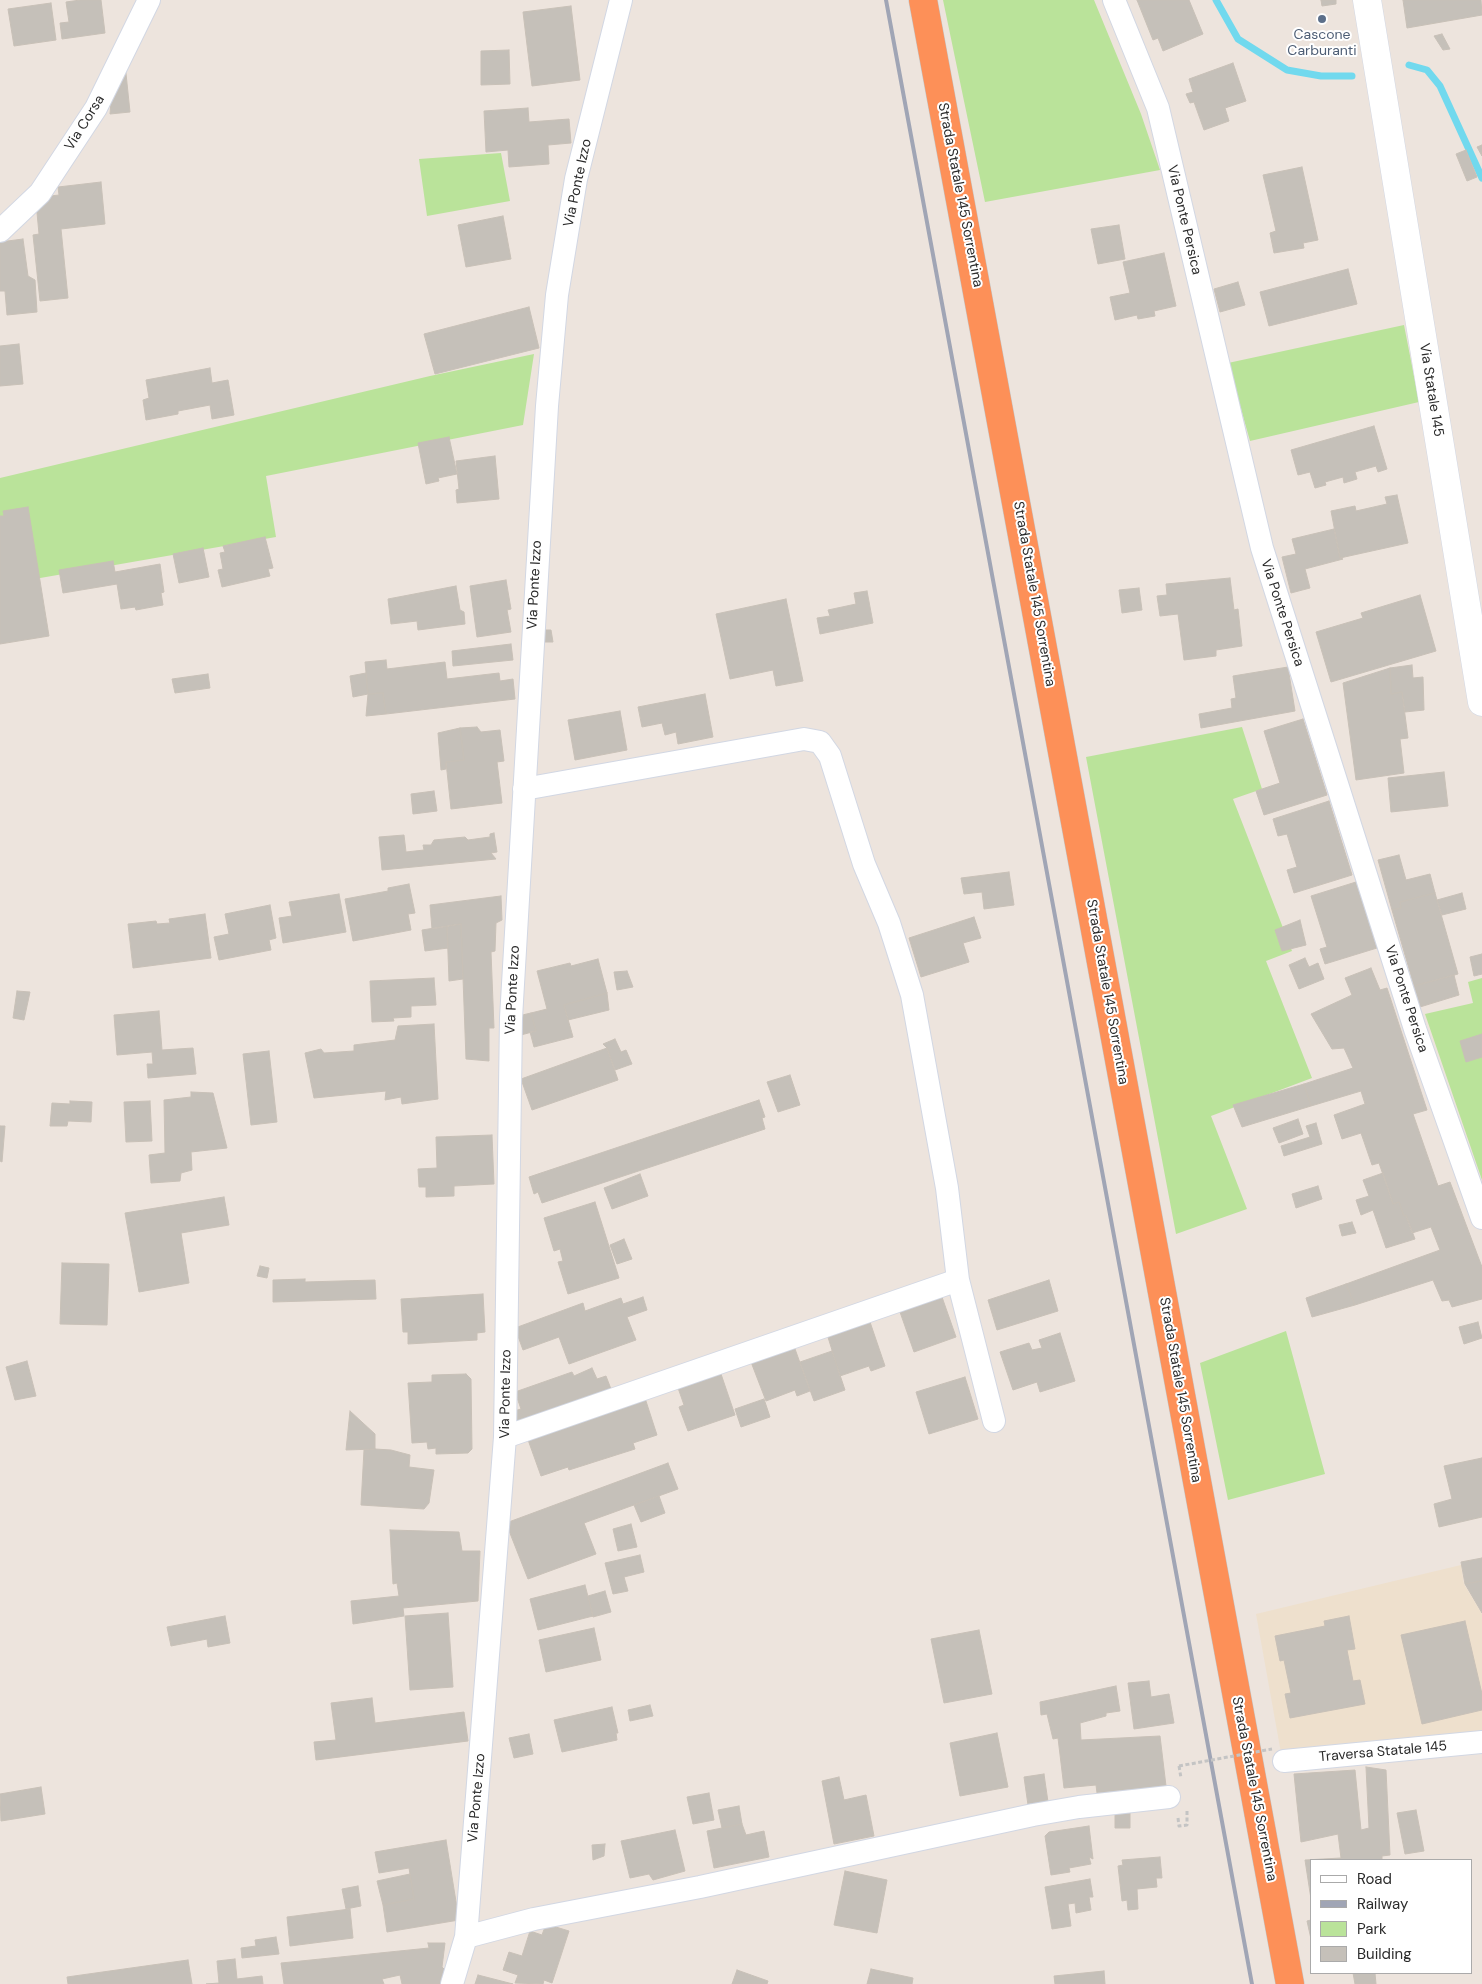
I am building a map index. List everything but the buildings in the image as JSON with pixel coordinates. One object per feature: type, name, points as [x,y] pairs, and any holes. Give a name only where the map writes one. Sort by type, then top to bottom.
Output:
[{"type":"highway","name":"Strada Statale 145 Sorrentina","points":[[923,0],[1290,1984]]},
{"type":"main road","name":"Via Statale 145","points":[[1367,0],[1482,702]]},
{"type":"street","name":"Via Corsa","points":[[0,231],[40,193],[96,108],[149,0]]},
{"type":"street","name":"Via Ponte Izzo","points":[[452,1984],[466,1937],[505,1437],[511,1018],[547,406],[557,294],[576,180],[621,0]]},
{"type":"street","name":"Via Ponte Persica","points":[[1114,0],[1158,108],[1262,548],[1415,1029],[1482,1218]]},
{"type":"street","points":[[524,789],[804,739],[820,742],[830,756],[864,864],[889,923],[912,996],[947,1188],[958,1280],[994,1420]]},
{"type":"street","points":[[505,1437],[958,1280]]},
{"type":"street","name":"Traversa Statale 145","points":[[1278,1755],[1482,1742]]},
{"type":"street","points":[[466,1937],[534,1918],[700,1887],[1032,1814],[1079,1806],[1169,1797]]},
{"type":"path","points":[[1179,1766],[1278,1755]]},
{"type":"shaded area","points":[[1461,1565],[1464,1584],[1482,1614],[1482,1732],[1281,1753],[1256,1614]]},
{"type":"green space","points":[[943,0],[1094,0],[1141,114],[1160,170],[985,202]]},
{"type":"green space","points":[[501,153],[510,201],[427,216],[419,159]]},
{"type":"green space","points":[[1404,325],[1419,402],[1250,441],[1228,363]]},
{"type":"green space","points":[[534,354],[523,425],[266,476],[276,537],[0,585],[0,478],[430,376]]},
{"type":"green space","points":[[1242,727],[1262,789],[1233,799],[1292,951],[1266,961],[1312,1078],[1211,1116],[1247,1209],[1176,1234],[1086,757]]},
{"type":"green space","points":[[1482,978],[1482,1180],[1425,1014],[1473,1003],[1468,982]]},
{"type":"green space","points":[[1286,1331],[1325,1474],[1228,1500],[1200,1363]]},
{"type":"waterway","points":[[1216,0],[1238,39],[1287,70],[1321,76],[1352,76]]},
{"type":"waterway","points":[[1409,65],[1427,70],[1440,86],[1482,178]]},
{"type":"railway","points":[[886,0],[1252,1984]]},
{"type":"place","name":"Cascone Carburanti","points":[[1322,19]]}]
